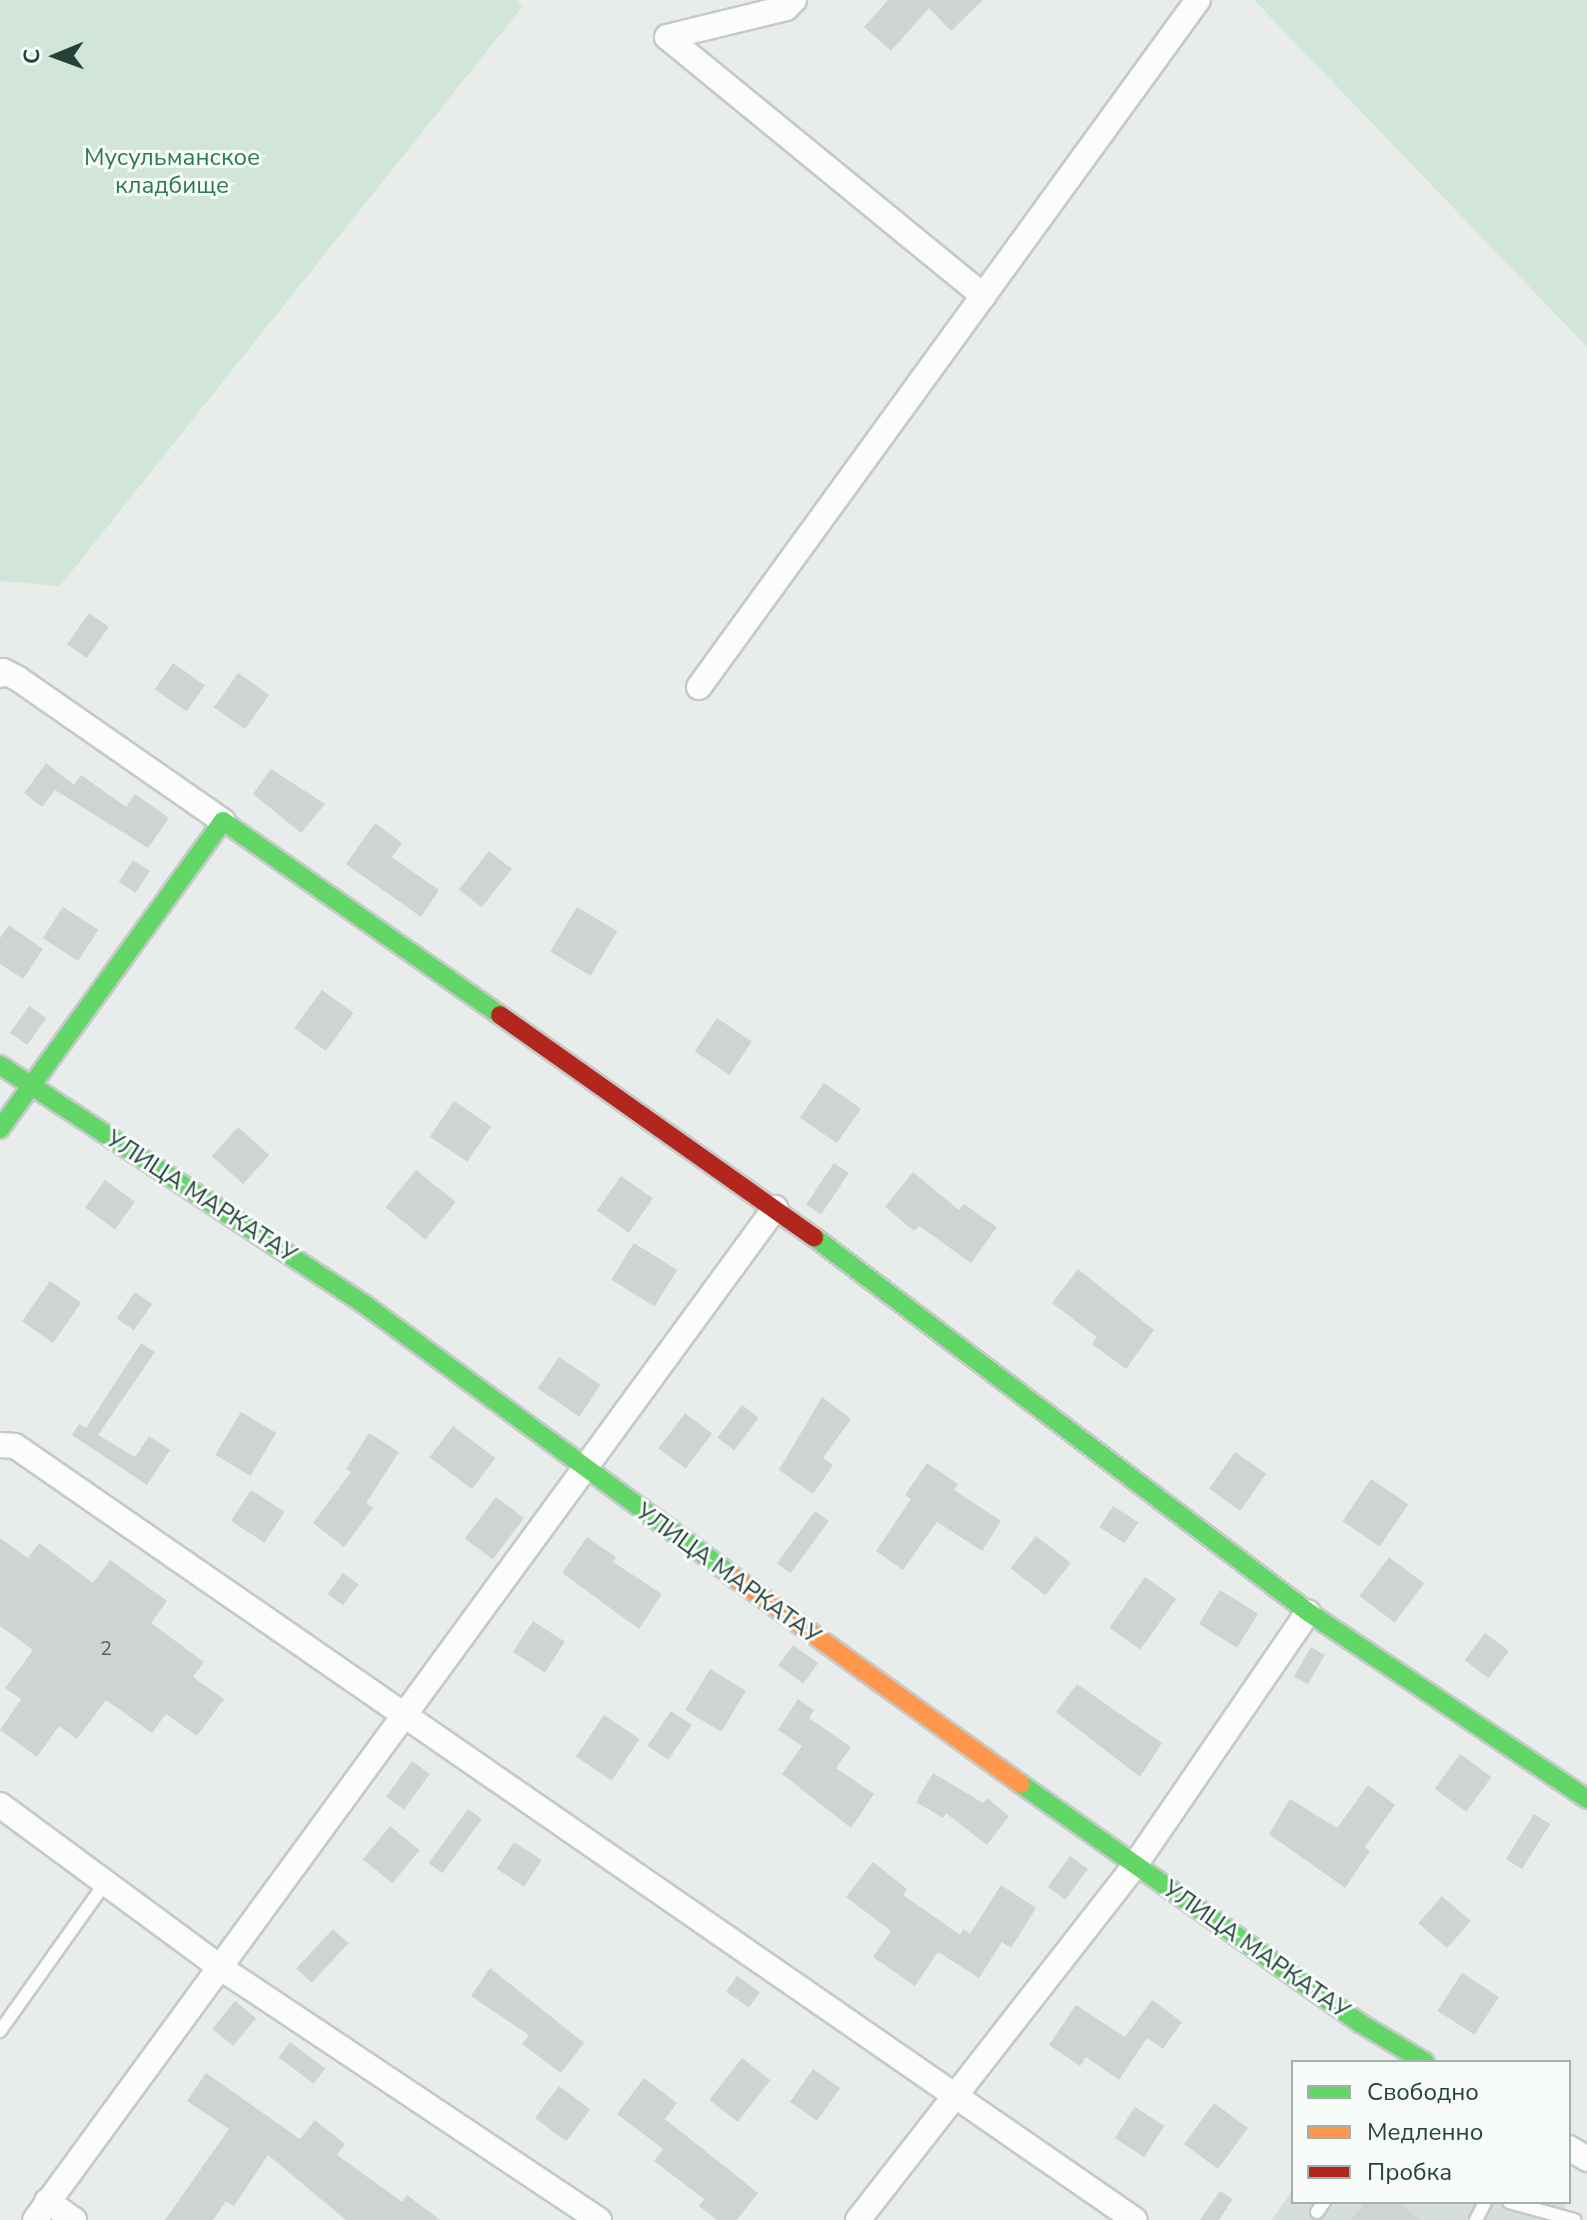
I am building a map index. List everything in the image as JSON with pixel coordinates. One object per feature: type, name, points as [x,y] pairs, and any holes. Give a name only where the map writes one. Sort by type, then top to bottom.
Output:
[{"type":"street","points":[[794,0],[786,8],[667,37],[983,296]]},
{"type":"street","points":[[699,687],[1198,0]]},
{"type":"street","points":[[0,675],[3,671],[17,678],[775,1208],[1308,1612],[1587,1799]]},
{"type":"street","points":[[0,1129],[223,821]]},
{"type":"street","name":"УЛИЦА МАРКАТАУ","points":[[0,1065],[364,1304],[584,1470],[1135,1865],[1360,2023],[1422,2060]]},
{"type":"street","points":[[74,2220],[41,2210],[218,1966],[406,1716],[775,1208]]},
{"type":"street","points":[[5,1442],[1135,2220]]},
{"type":"street","points":[[858,2220],[953,2093],[1135,1865],[1308,1612]]},
{"type":"street","points":[[0,1805],[218,1966],[599,2220]]},
{"type":"lane","points":[[0,2031],[105,1883]]},
{"type":"lane","points":[[1513,2204],[1536,2215],[1575,2220]]},
{"type":"shaded area","points":[[1291,2192],[1291,2204],[1566,2204],[1561,2220],[1272,2220]]},
{"type":"green space","name":"Мусульманское кладбище","points":[[0,0],[516,0],[522,7],[60,586],[0,581]]},
{"type":"green space","points":[[1254,0],[1587,0],[1587,347]]},
{"type":"building","points":[[888,0],[983,0],[951,31],[929,8],[891,51],[864,27]]},
{"type":"building","points":[[89,613],[109,627],[87,658],[67,644]]},
{"type":"building","points":[[173,663],[205,685],[187,712],[155,689]]},
{"type":"building","points":[[238,673],[269,695],[245,729],[214,707]]},
{"type":"building","points":[[46,763],[74,785],[81,775],[126,807],[135,794],[169,818],[148,848],[55,790],[42,807],[24,793]]},
{"type":"building","points":[[271,769],[325,804],[301,833],[253,794]]},
{"type":"building","points":[[375,823],[402,843],[392,857],[439,890],[421,917],[346,864]]},
{"type":"building","points":[[489,851],[512,869],[482,907],[459,890]]},
{"type":"building","points":[[133,860],[150,871],[136,893],[119,882]]},
{"type":"building","points":[[63,907],[98,930],[78,961],[43,938]]},
{"type":"building","points":[[577,907],[617,931],[591,976],[550,952]]},
{"type":"building","points":[[9,925],[43,949],[23,979],[0,964],[0,938]]},
{"type":"building","points":[[322,990],[354,1013],[326,1051],[294,1028]]},
{"type":"building","points":[[29,1006],[46,1018],[27,1045],[10,1033]]},
{"type":"building","points":[[717,1018],[752,1041],[729,1075],[695,1051]]},
{"type":"building","points":[[824,1083],[861,1109],[837,1143],[800,1117]]},
{"type":"building","points":[[454,1101],[491,1126],[467,1162],[430,1137]]},
{"type":"building","points":[[238,1127],[269,1155],[243,1184],[212,1156]]},
{"type":"building","points":[[834,1163],[849,1173],[821,1215],[806,1204]]},
{"type":"building","points":[[416,1170],[456,1202],[425,1239],[386,1207]]},
{"type":"building","points":[[913,1172],[959,1210],[964,1204],[997,1227],[971,1263],[919,1226],[914,1231],[885,1207]]},
{"type":"building","points":[[621,1176],[653,1198],[629,1233],[597,1210]]},
{"type":"building","points":[[105,1180],[135,1202],[115,1229],[85,1208]]},
{"type":"building","points":[[634,1243],[677,1270],[654,1306],[611,1279]]},
{"type":"building","points":[[1078,1269],[1154,1330],[1126,1369],[1092,1344],[1097,1337],[1052,1303]]},
{"type":"building","points":[[50,1281],[81,1303],[53,1343],[22,1321]]},
{"type":"building","points":[[135,1292],[152,1304],[134,1330],[117,1318]]},
{"type":"building","points":[[141,1343],[155,1352],[98,1435],[135,1457],[149,1436],[170,1450],[147,1485],[72,1435],[79,1424],[86,1428]]},
{"type":"building","points":[[559,1357],[600,1385],[579,1416],[538,1389]]},
{"type":"building","points":[[822,1397],[851,1419],[823,1458],[833,1465],[813,1494],[779,1470]]},
{"type":"building","points":[[742,1405],[759,1418],[734,1450],[717,1438]]},
{"type":"building","points":[[241,1412],[276,1433],[250,1476],[215,1455]]},
{"type":"building","points":[[685,1413],[712,1433],[686,1469],[659,1448]]},
{"type":"building","points":[[453,1426],[495,1458],[472,1489],[430,1457]]},
{"type":"building","points":[[369,1433],[399,1452],[366,1503],[373,1508],[344,1547],[313,1523],[351,1472],[346,1469]]},
{"type":"building","points":[[1235,1452],[1266,1474],[1240,1511],[1209,1489]]},
{"type":"building","points":[[927,1463],[958,1484],[954,1490],[1001,1521],[982,1551],[937,1522],[903,1570],[876,1551],[911,1499],[905,1495]]},
{"type":"building","points":[[1371,1479],[1408,1504],[1380,1546],[1342,1521]]},
{"type":"building","points":[[251,1490],[285,1512],[264,1543],[231,1521]]},
{"type":"building","points":[[496,1497],[524,1518],[493,1560],[465,1539]]},
{"type":"building","points":[[1113,1506],[1138,1522],[1125,1543],[1099,1527]]},
{"type":"building","points":[[815,1511],[829,1521],[791,1574],[777,1564]]},
{"type":"building","points":[[1036,1536],[1071,1563],[1045,1595],[1011,1568]]},
{"type":"building","points":[[587,1537],[616,1557],[613,1562],[662,1594],[639,1629],[562,1573]]},
{"type":"building","points":[[0,1538],[28,1558],[39,1543],[93,1583],[110,1560],[167,1601],[151,1623],[204,1662],[193,1677],[224,1699],[197,1736],[166,1714],[152,1733],[106,1700],[77,1739],[59,1726],[37,1757],[0,1730],[21,1699],[5,1688],[33,1650],[0,1626]]},
{"type":"building","points":[[1389,1557],[1424,1583],[1395,1623],[1360,1596]]},
{"type":"building","points":[[343,1573],[358,1584],[343,1605],[328,1594]]},
{"type":"building","points":[[1145,1577],[1176,1599],[1141,1650],[1109,1628]]},
{"type":"building","points":[[1220,1590],[1258,1614],[1237,1648],[1199,1624]]},
{"type":"building","points":[[533,1621],[565,1642],[545,1673],[513,1652]]},
{"type":"building","points":[[1485,1633],[1509,1651],[1488,1678],[1465,1660]]},
{"type":"building","points":[[793,1645],[818,1663],[803,1683],[778,1665]]},
{"type":"building","points":[[1311,1647],[1325,1655],[1308,1684],[1294,1676]]},
{"type":"building","points":[[710,1669],[746,1691],[721,1732],[685,1710]]},
{"type":"building","points":[[1077,1684],[1162,1743],[1140,1777],[1056,1712]]},
{"type":"building","points":[[798,1699],[814,1710],[809,1718],[851,1747],[836,1768],[874,1794],[851,1828],[782,1774],[802,1746],[778,1730]]},
{"type":"building","points":[[671,1711],[692,1725],[668,1760],[648,1746]]},
{"type":"building","points":[[604,1715],[640,1739],[612,1780],[576,1756]]},
{"type":"building","points":[[1460,1754],[1492,1777],[1466,1812],[1435,1789]]},
{"type":"building","points":[[412,1761],[430,1774],[404,1810],[386,1797]]},
{"type":"building","points":[[933,1773],[983,1803],[987,1798],[1009,1816],[987,1845],[946,1813],[943,1818],[916,1802]]},
{"type":"building","points":[[1368,1785],[1395,1805],[1365,1847],[1370,1851],[1345,1888],[1269,1834],[1290,1799],[1337,1828]]},
{"type":"building","points":[[468,1809],[482,1819],[442,1873],[429,1863]]},
{"type":"building","points":[[1534,1814],[1550,1824],[1522,1869],[1506,1859]]},
{"type":"building","points":[[390,1826],[420,1850],[392,1883],[363,1859]]},
{"type":"building","points":[[514,1842],[542,1860],[524,1887],[497,1869]]},
{"type":"building","points":[[1070,1856],[1088,1869],[1065,1900],[1048,1887]]},
{"type":"building","points":[[873,1862],[907,1889],[903,1895],[960,1935],[963,1929],[970,1934],[1001,1885],[1036,1908],[1011,1948],[1002,1942],[979,1978],[938,1952],[915,1986],[873,1957],[891,1931],[846,1897]]},
{"type":"building","points":[[1442,1896],[1471,1921],[1447,1948],[1418,1923]]},
{"type":"building","points":[[333,1929],[348,1943],[312,1983],[296,1968]]},
{"type":"building","points":[[490,1968],[584,2043],[561,2073],[522,2044],[529,2035],[471,1996]]},
{"type":"building","points":[[1462,1973],[1499,1997],[1474,2035],[1437,2011]]},
{"type":"building","points":[[737,1976],[760,1992],[749,2008],[726,1992]]},
{"type":"building","points":[[1152,2000],[1182,2022],[1163,2049],[1147,2038],[1119,2080],[1086,2057],[1080,2066],[1049,2045],[1076,2005],[1125,2037]]},
{"type":"building","points":[[235,2001],[256,2018],[233,2046],[212,2029]]},
{"type":"building","points":[[290,2042],[325,2068],[314,2084],[279,2057]]},
{"type":"building","points":[[742,2058],[770,2080],[738,2122],[709,2100]]},
{"type":"building","points":[[813,2069],[840,2088],[817,2121],[790,2102]]},
{"type":"building","points":[[206,2073],[300,2139],[315,2120],[345,2144],[337,2155],[402,2202],[407,2195],[440,2220],[346,2220],[268,2155],[234,2206],[226,2201],[213,2220],[165,2220],[229,2129],[187,2101]]},
{"type":"building","points":[[644,2078],[677,2103],[665,2119],[758,2193],[737,2220],[717,2220],[699,2206],[704,2199],[654,2161],[663,2149],[617,2114]]},
{"type":"building","points":[[559,2086],[590,2109],[566,2141],[535,2118]]},
{"type":"building","points":[[1214,2103],[1248,2128],[1218,2169],[1184,2144]]},
{"type":"building","points":[[1135,2107],[1164,2126],[1144,2157],[1115,2138]]},
{"type":"building","points":[[1220,2191],[1233,2199],[1219,2220],[1200,2220]]},
{"type":"building","points":[[1363,2204],[1400,2204],[1421,2220],[1351,2220]]},
{"type":"traffic: fast","points":[[0,1129],[223,821],[500,1015]]},
{"type":"traffic: fast","points":[[0,1065],[364,1304],[731,1575]]},
{"type":"traffic: fast","points":[[814,1237],[1308,1612],[1587,1799]]},
{"type":"traffic: fast","points":[[1021,1784],[1360,2023],[1422,2060]]},
{"type":"traffic: slow","points":[[731,1575],[1021,1784]]},
{"type":"traffic: jam","points":[[500,1015],[814,1237]]}]
